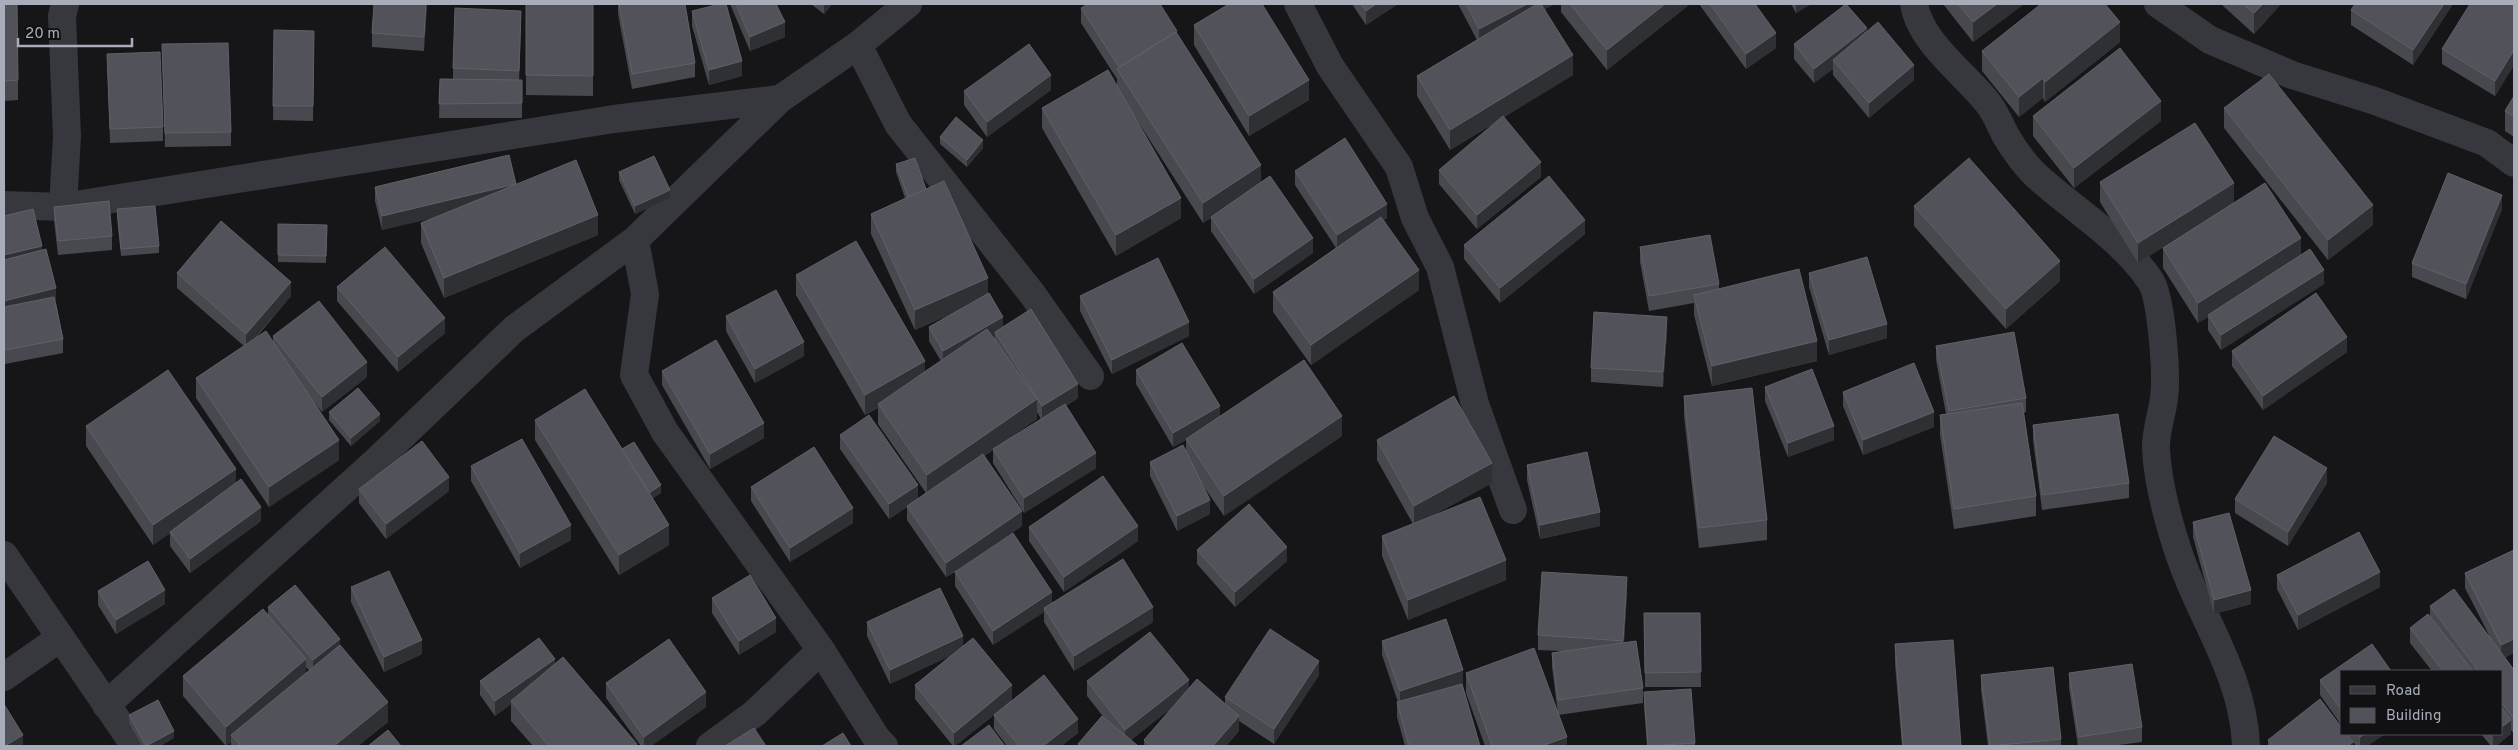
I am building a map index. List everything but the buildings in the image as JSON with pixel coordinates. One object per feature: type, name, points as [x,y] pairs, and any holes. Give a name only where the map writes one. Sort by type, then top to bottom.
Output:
[{"type":"street","points":[[63,207],[67,136],[62,16],[65,4]]},
{"type":"street","points":[[106,705],[373,464],[514,329],[634,240],[780,99],[858,45],[908,4]]},
{"type":"street","points":[[1298,4],[1330,66],[1399,168],[1414,218],[1440,267],[1476,404],[1513,510]]},
{"type":"street","points":[[1914,4],[1916,15],[1942,54],[1989,103],[2007,138],[2038,178],[2076,208],[2133,258],[2152,282],[2160,309],[2164,396],[2156,448],[2166,508],[2190,583],[2228,665],[2245,718],[2246,746]]},
{"type":"street","points":[[2158,4],[2210,40],[2292,75],[2375,100],[2486,143],[2514,163]]},
{"type":"street","points":[[858,45],[898,124],[1033,295],[1090,376]]},
{"type":"street","points":[[4,205],[63,207],[614,119],[780,99]]},
{"type":"street","points":[[634,240],[645,294],[634,375],[665,432],[821,650],[876,739],[884,746]]},
{"type":"street","points":[[4,555],[135,746]]},
{"type":"street","points":[[4,678],[60,638]]},
{"type":"street","points":[[710,746],[755,713],[821,650]]}]
